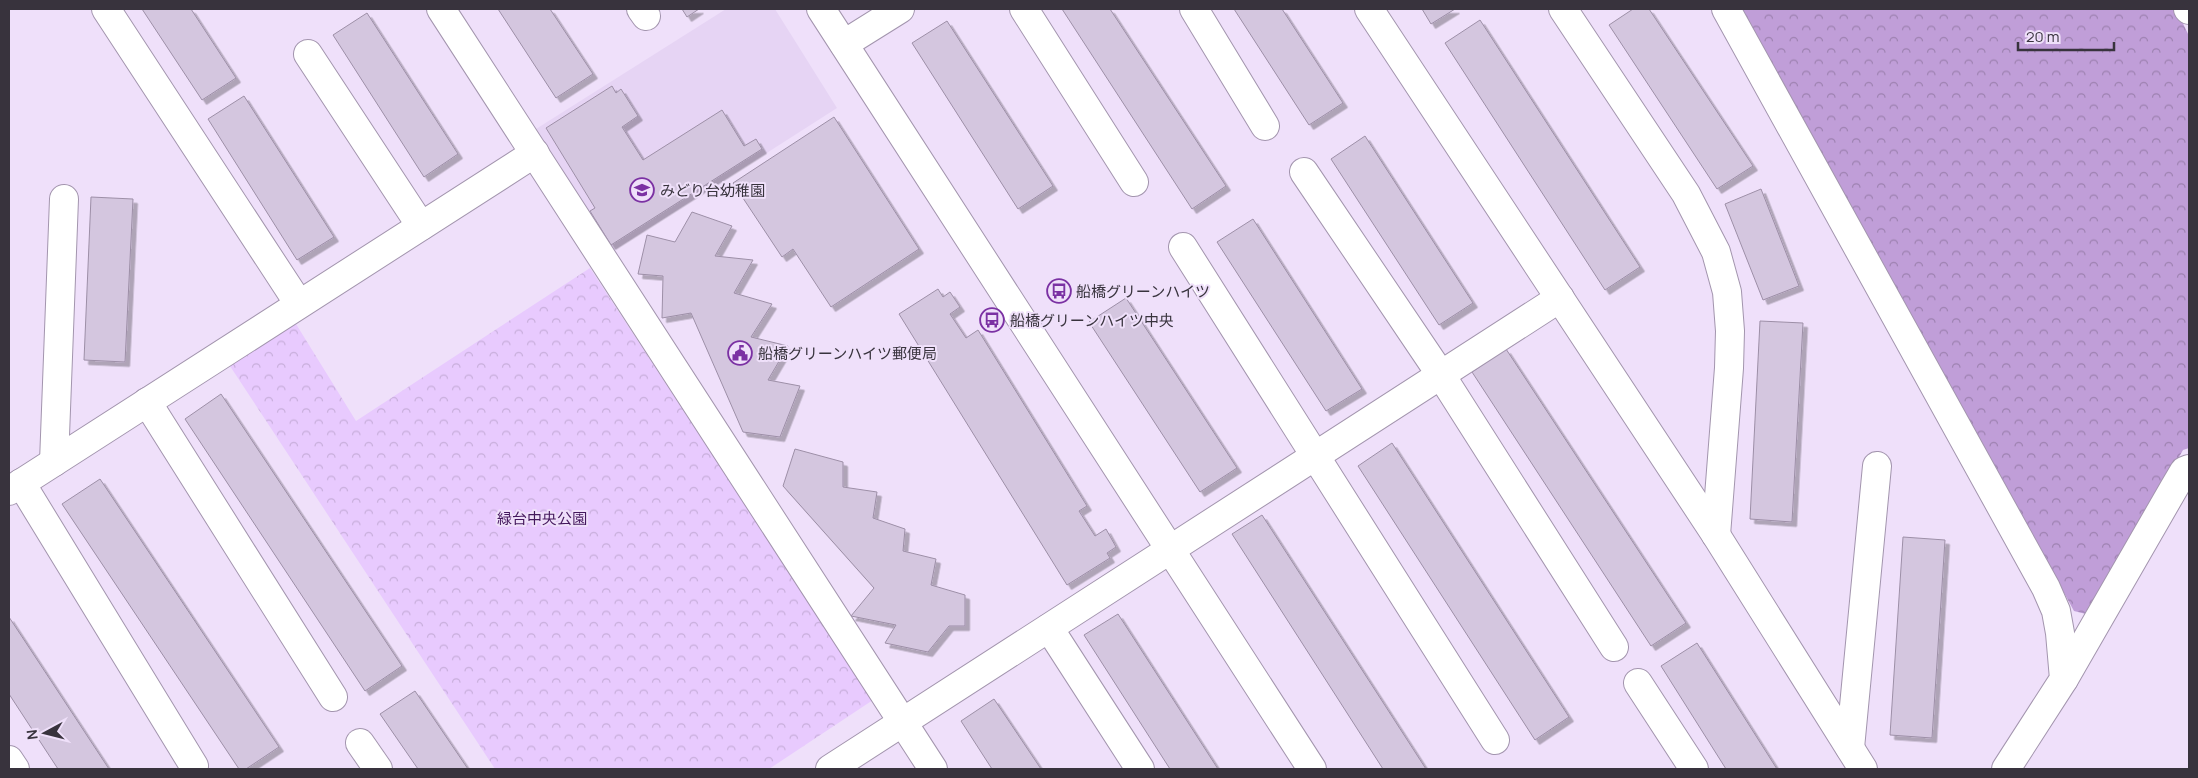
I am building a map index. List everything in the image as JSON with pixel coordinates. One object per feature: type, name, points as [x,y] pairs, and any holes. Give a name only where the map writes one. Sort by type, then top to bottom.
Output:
[{"type":"street","points":[[106,9],[299,304]]},
{"type":"street","points":[[441,9],[934,769]]},
{"type":"street","points":[[821,9],[1312,769]]},
{"type":"street","points":[[844,44],[900,9]]},
{"type":"street","points":[[1024,9],[1134,182]]},
{"type":"street","points":[[1194,9],[1265,126]]},
{"type":"street","points":[[1369,9],[1716,535],[1857,759]]},
{"type":"street","points":[[1563,9],[1686,194],[1716,252],[1727,292],[1730,331],[1729,368],[1716,535]]},
{"type":"street","points":[[1726,9],[2046,588],[2056,611],[2064,678]]},
{"type":"street","points":[[308,54],[421,226]]},
{"type":"street","points":[[194,766],[15,487],[534,153]]},
{"type":"street","points":[[1304,172],[1441,375],[1614,647]]},
{"type":"street","points":[[54,462],[64,199]]},
{"type":"street","points":[[1183,247],[1495,740]]},
{"type":"street","points":[[830,769],[1560,298]]},
{"type":"street","points":[[148,402],[333,697]]},
{"type":"street","points":[[1857,759],[1877,466]]},
{"type":"street","points":[[2006,769],[2184,486]]},
{"type":"street","points":[[1049,628],[1140,769]]},
{"type":"street","points":[[1638,682],[1694,769]]},
{"type":"street","points":[[360,743],[378,769]]},
{"type":"street","points":[[9,760],[15,769]]},
{"type":"shaded area","name":"みどり台幼稚園","points":[[726,9],[775,9],[837,108],[613,251],[536,129]]},
{"type":"green space","points":[[1742,9],[2176,9],[2189,36],[2189,448],[2183,450],[2090,615],[2074,611]]},
{"type":"green space","name":"緑台中央公園","points":[[590,268],[873,700],[769,769],[495,769],[228,363],[296,324],[356,421]]},
{"type":"building","points":[[142,9],[191,9],[236,78],[202,100]]},
{"type":"building","points":[[498,9],[550,9],[593,74],[556,98]]},
{"type":"building","points":[[682,9],[699,9],[687,17]]},
{"type":"building","points":[[1062,9],[1110,9],[1226,186],[1192,209]]},
{"type":"building","points":[[1234,9],[1282,9],[1343,103],[1309,125]]},
{"type":"building","points":[[1422,9],[1455,9],[1431,24]]},
{"type":"building","points":[[1633,9],[1649,9],[1753,166],[1717,189],[1609,25]]},
{"type":"building","points":[[367,13],[458,154],[424,177],[333,35]]},
{"type":"building","points":[[1480,20],[1640,267],[1605,290],[1445,43]]},
{"type":"building","points":[[947,21],[1053,186],[1018,209],[912,43]]},
{"type":"building","points":[[612,86],[616,93],[621,89],[638,116],[622,127],[643,160],[722,110],[744,146],[756,139],[762,149],[611,245],[590,211],[595,208],[546,128]]},
{"type":"building","points":[[244,96],[334,237],[297,260],[208,119]]},
{"type":"building","points":[[834,117],[919,249],[831,307],[793,249],[782,257],[733,183]]},
{"type":"building","points":[[1365,136],[1473,303],[1439,325],[1331,159]]},
{"type":"building","points":[[1761,189],[1799,286],[1763,300],[1725,204]]},
{"type":"building","points":[[91,197],[133,199],[125,362],[84,360]]},
{"type":"building","points":[[692,212],[732,226],[715,256],[753,260],[734,293],[772,304],[751,337],[788,346],[768,380],[800,386],[780,437],[743,432],[691,313],[662,318],[663,276],[638,274],[647,235],[675,242]]},
{"type":"building","points":[[1253,219],[1362,389],[1326,411],[1217,242]]},
{"type":"building","points":[[938,289],[943,297],[950,292],[960,307],[950,314],[966,338],[978,330],[1087,506],[1079,511],[1095,536],[1106,529],[1116,547],[1107,553],[1110,558],[1067,585],[899,314]]},
{"type":"building","points":[[1126,298],[1237,468],[1200,492],[1089,322]]},
{"type":"building","points":[[1760,321],[1803,323],[1792,522],[1750,519]]},
{"type":"building","points":[[1506,349],[1686,623],[1651,646],[1472,372]]},
{"type":"building","points":[[221,394],[402,666],[365,691],[185,419]]},
{"type":"building","points":[[1392,443],[1569,717],[1535,740],[1358,466]]},
{"type":"building","points":[[795,449],[843,462],[843,487],[877,492],[873,518],[905,529],[903,551],[936,559],[931,585],[965,595],[965,626],[949,626],[928,652],[885,643],[896,625],[851,616],[874,588],[783,486]]},
{"type":"building","points":[[100,479],[279,747],[246,769],[239,769],[62,504]]},
{"type":"building","points":[[1262,515],[1426,769],[1383,769],[1232,534]]},
{"type":"building","points":[[1903,537],[1945,540],[1932,738],[1890,735]]},
{"type":"building","points":[[1118,614],[1218,769],[1170,769],[1084,635]]},
{"type":"building","points":[[9,617],[109,769],[58,769],[9,694]]},
{"type":"building","points":[[1697,643],[1777,769],[1726,769],[1661,666]]},
{"type":"building","points":[[415,691],[468,769],[418,769],[380,714]]},
{"type":"building","points":[[994,699],[1041,769],[992,769],[961,721]]},
{"type":"place","name":"みどり台幼稚園","points":[[642,190]]},
{"type":"place","name":"船橋グリーンハイツ","points":[[1059,291]]},
{"type":"place","name":"船橋グリーンハイツ中央","points":[[992,320]]},
{"type":"place","name":"船橋グリーンハイツ郵便局","points":[[740,353]]}]
